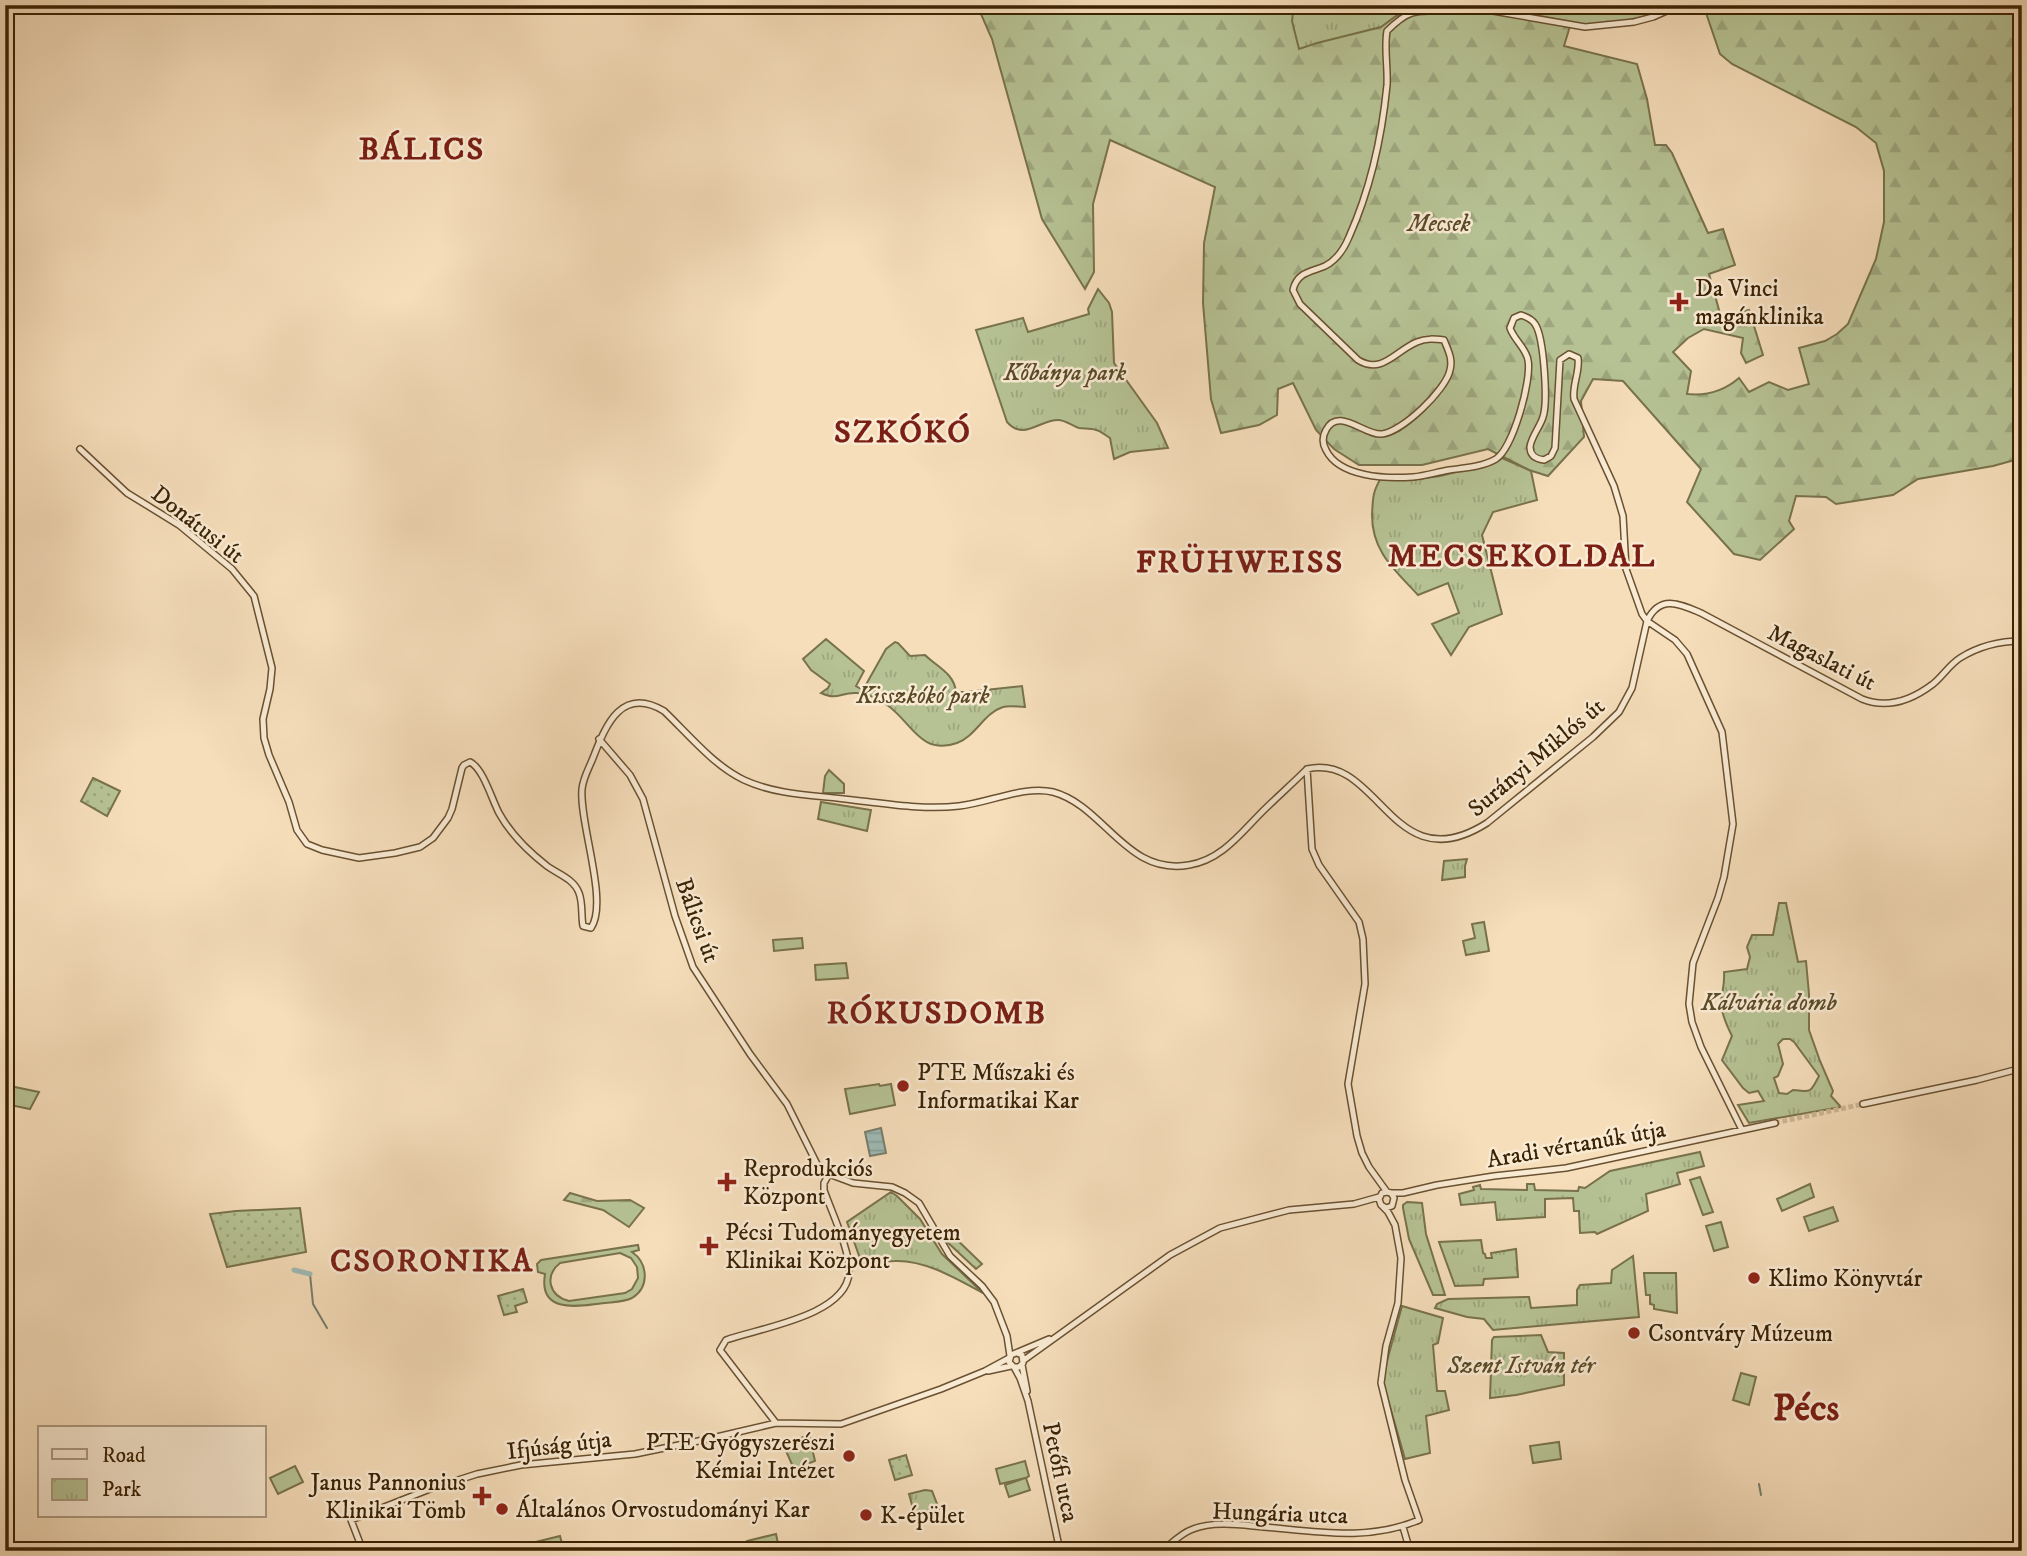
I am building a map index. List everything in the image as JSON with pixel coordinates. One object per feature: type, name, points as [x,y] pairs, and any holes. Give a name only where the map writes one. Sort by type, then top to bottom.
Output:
[{"type":"street","points":[[1453,5],[1445,10],[1411,13],[1387,31],[1387,84],[1378,145],[1350,236],[1338,256],[1325,266],[1304,273],[1296,280],[1293,290],[1300,304],[1366,365],[1378,366],[1420,341],[1444,340],[1450,358],[1450,369],[1444,384],[1429,401],[1392,432],[1371,433],[1344,421],[1334,421],[1323,436],[1325,449],[1341,466],[1360,473],[1400,478],[1481,465],[1497,458],[1506,447],[1516,421],[1529,371],[1526,352],[1514,338],[1510,324],[1521,315],[1535,324],[1539,333],[1546,402],[1544,416],[1531,443],[1532,454],[1544,460],[1551,456],[1555,448],[1560,360],[1566,355],[1578,358],[1574,399],[1614,486],[1623,516],[1626,569],[1642,614],[1647,621],[1675,640],[1687,654],[1722,732],[1733,824],[1718,898],[1693,963],[1689,1004],[1701,1047],[1742,1130]]},
{"type":"street","points":[[1458,5],[1585,27],[1634,22],[1680,5]]},
{"type":"street","name":"Donátusi út","points":[[80,449],[127,493],[179,525],[232,569],[254,596],[272,668],[263,719],[264,738],[289,802],[297,831],[312,848],[359,858],[420,847],[433,838],[448,818],[462,768],[470,762],[477,767],[498,812],[515,835],[547,866],[576,887],[581,899],[583,926],[591,928],[594,923],[596,895],[582,787],[599,740]]},
{"type":"street","name":"Magaslati út","points":[[1647,621],[1658,607],[1666,603],[1680,604],[1862,699],[1883,705],[1904,700],[1933,684],[1950,666],[1971,652],[1995,643],[2022,641]]},
{"type":"street","name":"Surányi Miklós út","points":[[1307,769],[1330,768],[1355,779],[1399,823],[1418,834],[1445,839],[1471,833],[1593,737],[1619,712],[1632,688],[1647,621]]},
{"type":"street","points":[[599,740],[618,711],[631,704],[643,703],[664,711],[724,768],[744,780],[770,790],[934,807],[961,806],[1032,790],[1056,793],[1076,803],[1129,849],[1141,857],[1161,864],[1189,865],[1219,853],[1240,836],[1307,769]]},
{"type":"street","name":"Bálicsi út","points":[[599,740],[629,775],[643,799],[675,916],[693,967],[750,1054],[787,1104],[818,1166],[829,1174]]},
{"type":"street","points":[[1307,769],[1312,849],[1319,865],[1359,922],[1363,939],[1365,984],[1348,1084],[1359,1144],[1375,1176],[1382,1206],[1395,1225]]},
{"type":"street","points":[[1863,1104],[2022,1068]]},
{"type":"street","name":"Aradi vértanúk útja","points":[[1389,1193],[1566,1168],[1775,1123]]},
{"type":"street","points":[[776,1423],[720,1350],[726,1340],[812,1314],[828,1304],[844,1288],[849,1277],[849,1268],[844,1245],[824,1190],[829,1174],[853,1183],[892,1187],[919,1203],[950,1256],[988,1293],[1007,1336],[1017,1353],[1022,1355],[1023,1363]]},
{"type":"street","points":[[1375,1176],[1394,1198],[1395,1225]]},
{"type":"street","name":"Aradi vértanúk útja","points":[[1394,1203],[1416,1191]]},
{"type":"street","points":[[1354,1204],[1389,1193]]},
{"type":"street","points":[[985,1371],[1072,1327],[1170,1255],[1220,1228],[1289,1210],[1354,1204],[1390,1207],[1394,1203]]},
{"type":"street","name":"Hungária utca","points":[[1162,1551],[1191,1529],[1208,1525],[1367,1534],[1403,1527],[1419,1520],[1405,1480],[1381,1383],[1386,1346],[1398,1303],[1401,1258],[1395,1225]]},
{"type":"street","points":[[1007,1336],[1009,1357]]},
{"type":"street","points":[[985,1371],[1023,1363],[1055,1337]]},
{"type":"street","name":"Petőfi utca","points":[[1009,1357],[1028,1401]]},
{"type":"street","name":"Petőfi utca","points":[[1023,1363],[1028,1401],[1060,1551]]},
{"type":"street","name":"Ifjúság útja","points":[[363,1551],[351,1520],[477,1474],[521,1465],[635,1454],[776,1423],[841,1424],[932,1393],[985,1371]]},
{"type":"street","points":[[1403,1527],[1410,1551]]},
{"type":"green space","name":"Mecsek","points":[[977,5],[1675,5],[1624,21],[1570,26],[1564,46],[1637,64],[1647,99],[1655,145],[1666,145],[1672,153],[1708,233],[1723,229],[1735,265],[1709,274],[1721,317],[1749,310],[1763,355],[1746,363],[1741,353],[1743,338],[1704,329],[1688,338],[1673,352],[1691,371],[1687,394],[1694,394],[1721,389],[1739,378],[1749,392],[1769,382],[1788,390],[1809,384],[1799,348],[1825,341],[1848,324],[1876,259],[1884,222],[1884,171],[1876,143],[1856,127],[1732,64],[1720,54],[1705,10],[1700,5],[2022,5],[2022,458],[1993,466],[1918,479],[1893,495],[1836,504],[1826,497],[1796,496],[1789,521],[1794,529],[1760,560],[1734,554],[1687,502],[1701,469],[1623,381],[1593,379],[1581,401],[1584,437],[1548,476],[1529,470],[1488,449],[1422,465],[1359,465],[1334,449],[1316,430],[1293,383],[1278,389],[1277,415],[1259,425],[1221,433],[1211,399],[1203,303],[1204,243],[1215,187],[1110,140],[1093,204],[1094,272],[1085,289],[1042,219],[992,39]]},
{"type":"green space","points":[[1294,5],[1442,5],[1415,8],[1396,16],[1381,27],[1299,49],[1292,21]]},
{"type":"green space","name":"Kőbánya park","points":[[1098,289],[1109,303],[1112,312],[1114,363],[1157,423],[1168,448],[1130,452],[1114,459],[1110,438],[1098,431],[1079,428],[1061,420],[1026,430],[1019,430],[1007,422],[976,330],[1023,318],[1028,332],[1089,314],[1088,309]]},
{"type":"green space","points":[[1502,458],[1531,471],[1537,500],[1493,512],[1482,535],[1502,614],[1469,627],[1451,655],[1432,624],[1459,613],[1448,583],[1418,595],[1386,560],[1373,528],[1374,492],[1381,478],[1409,480],[1440,476],[1496,462]]},
{"type":"green space","name":"Kisszkókó park","points":[[826,639],[864,671],[856,686],[863,690],[886,649],[895,642],[910,656],[925,655],[948,675],[956,692],[1022,686],[1025,707],[1003,707],[990,714],[964,740],[944,746],[934,745],[917,735],[895,712],[877,699],[857,693],[836,696],[821,693],[830,684],[811,670],[803,659]]},
{"type":"green space","points":[[829,770],[844,784],[844,793],[823,793],[825,776]]},
{"type":"green space","points":[[93,778],[120,791],[107,816],[81,801]]},
{"type":"green space","points":[[821,802],[871,810],[867,831],[818,819]]},
{"type":"green space","points":[[1467,859],[1465,877],[1442,880],[1444,861]]},
{"type":"green space","name":"Kálvária domb","points":[[1779,903],[1786,903],[1798,962],[1806,961],[1809,1030],[1833,1091],[1831,1096],[1841,1107],[1749,1123],[1738,1105],[1764,1101],[1758,1091],[1749,1093],[1743,1088],[1722,1060],[1732,1036],[1721,1006],[1724,972],[1747,969],[1750,957],[1747,947],[1752,935],[1773,935]],"holes":[[[1783,1039],[1790,1039],[1819,1076],[1810,1090],[1779,1093],[1774,1078],[1778,1076],[1783,1064],[1778,1044]]]},
{"type":"green space","points":[[1484,922],[1489,951],[1466,955],[1463,941],[1475,938],[1472,924]]},
{"type":"green space","points":[[802,938],[803,948],[774,951],[773,940]]},
{"type":"green space","points":[[846,963],[848,978],[816,980],[815,965]]},
{"type":"green space","points":[[891,1084],[895,1105],[850,1114],[845,1089]]},
{"type":"green space","points":[[5,1085],[39,1092],[30,1109],[5,1104]]},
{"type":"green space","points":[[1700,1152],[1704,1166],[1677,1173],[1680,1184],[1646,1194],[1648,1211],[1597,1234],[1580,1233],[1579,1211],[1574,1211],[1573,1198],[1545,1199],[1545,1217],[1497,1220],[1495,1202],[1461,1205],[1459,1194],[1474,1190],[1473,1187],[1480,1185],[1481,1189],[1527,1190],[1527,1184],[1534,1184],[1535,1190],[1578,1191],[1579,1187],[1585,1188],[1610,1171]]},
{"type":"green space","points":[[1700,1177],[1713,1212],[1703,1215],[1690,1180]]},
{"type":"green space","points":[[1810,1184],[1814,1197],[1782,1211],[1777,1199]]},
{"type":"green space","points":[[891,1192],[920,1219],[942,1254],[983,1293],[941,1271],[918,1264],[895,1261],[862,1264],[847,1222]]},
{"type":"green space","points":[[570,1193],[597,1201],[630,1200],[644,1208],[629,1227],[603,1210],[564,1200]]},
{"type":"green space","points":[[1407,1202],[1422,1203],[1426,1234],[1445,1295],[1433,1295],[1409,1239],[1403,1208]]},
{"type":"green space","points":[[1833,1207],[1838,1221],[1809,1231],[1804,1217]]},
{"type":"green space","points":[[300,1208],[306,1252],[227,1267],[210,1214]]},
{"type":"green space","points":[[1721,1222],[1728,1247],[1714,1251],[1706,1226]]},
{"type":"green space","points":[[948,1231],[982,1264],[976,1269],[943,1238]]},
{"type":"green space","points":[[1481,1240],[1486,1258],[1492,1258],[1491,1253],[1516,1249],[1518,1277],[1484,1279],[1483,1285],[1455,1286],[1439,1242]]},
{"type":"green space","points":[[638,1245],[639,1250],[632,1252],[644,1268],[644,1282],[638,1293],[626,1300],[584,1306],[563,1305],[548,1296],[545,1274],[538,1272],[537,1264],[541,1260]],"holes":[[[620,1253],[631,1258],[637,1267],[638,1278],[632,1289],[625,1293],[569,1301],[557,1295],[551,1285],[552,1274],[560,1263]]]},
{"type":"green space","points":[[1633,1256],[1639,1317],[1493,1330],[1484,1319],[1435,1308],[1437,1304],[1448,1299],[1529,1297],[1531,1308],[1577,1305],[1577,1290],[1580,1285],[1611,1283],[1612,1270]]},
{"type":"green space","points":[[1644,1273],[1676,1273],[1677,1313],[1654,1309],[1654,1305],[1650,1304],[1650,1295],[1646,1295]]},
{"type":"green space","points":[[523,1289],[527,1302],[515,1306],[517,1312],[504,1315],[498,1296]]},
{"type":"green space","points":[[1402,1306],[1443,1318],[1438,1343],[1433,1345],[1437,1391],[1445,1391],[1449,1410],[1426,1416],[1430,1453],[1405,1459],[1384,1386],[1384,1372]]},
{"type":"green space","name":"Szent István tér","points":[[1541,1335],[1548,1352],[1564,1353],[1564,1385],[1490,1398],[1494,1337]]},
{"type":"green space","points":[[1741,1373],[1756,1377],[1749,1405],[1733,1400]]},
{"type":"green space","points":[[809,1435],[815,1461],[794,1469],[783,1444]]},
{"type":"green space","points":[[1559,1442],[1561,1459],[1533,1463],[1530,1446]]},
{"type":"green space","points":[[906,1455],[912,1475],[895,1480],[889,1460]]},
{"type":"green space","points":[[1025,1461],[1030,1490],[1009,1497],[1005,1485],[1025,1478],[1000,1484],[996,1469]]},
{"type":"green space","points":[[295,1466],[303,1482],[278,1494],[270,1478]]},
{"type":"green space","points":[[932,1491],[939,1509],[936,1518],[917,1523],[909,1494]]},
{"type":"green space","points":[[776,1534],[779,1548],[773,1551],[749,1551],[747,1541]]},
{"type":"green space","points":[[560,1536],[564,1551],[499,1551]]},
{"type":"water","points":[[881,1128],[886,1153],[870,1156],[865,1132]]},
{"type":"waterway","points":[[294,1270],[310,1274]]},
{"type":"waterway","points":[[310,1274],[313,1304],[327,1328]]},
{"type":"waterway","points":[[1759,1484],[1761,1495]]},
{"type":"tunnel","points":[[1775,1123],[1863,1104]]},
{"type":"place","name":"Da Vinci magánklinika","points":[[1679,302]]},
{"type":"place","name":"PTE Műszaki és Informatikai Kar","points":[[903,1086]]},
{"type":"place","name":"Reprodukciós Központ","points":[[727,1182]]},
{"type":"place","name":"Pécsi Tudományegyetem Klinikai Központ","points":[[709,1246]]},
{"type":"place","name":"Klimo Könyvtár","points":[[1754,1278]]},
{"type":"place","name":"Csontváry Múzeum","points":[[1634,1333]]},
{"type":"place","name":"PTE Gyógyszerészi Kémiai Intézet","points":[[849,1456]]},
{"type":"place","name":"Janus Pannonius Klinikai Tömb","points":[[482,1496]]},
{"type":"place","name":"Általános Orvostudományi Kar","points":[[502,1509]]},
{"type":"place","name":"K-épület","points":[[866,1515]]},
{"type":"district","name":"BÁLICS","points":[[422,148]]},
{"type":"district","name":"SZKÓKÓ","points":[[903,431]]},
{"type":"district","name":"MECSEKOLDAL","points":[[1522,555]]},
{"type":"district","name":"FRÜHWEISS","points":[[1240,561]]},
{"type":"district","name":"RÓKUSDOMB","points":[[937,1012]]},
{"type":"district","name":"CSORONIKA","points":[[432,1260]]},
{"type":"district","name":"Pécs","points":[[1806,1407]]}]
